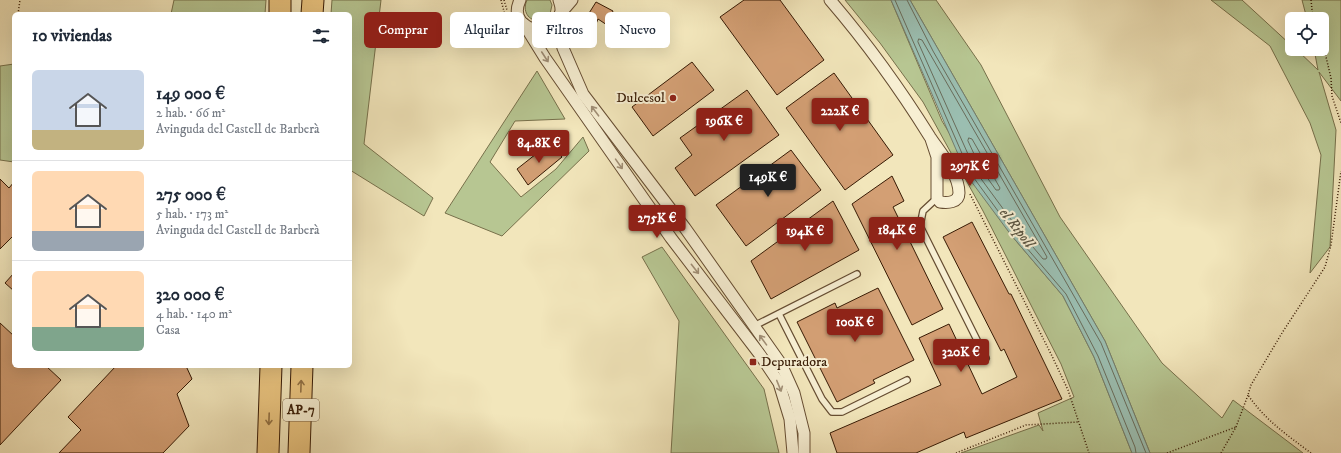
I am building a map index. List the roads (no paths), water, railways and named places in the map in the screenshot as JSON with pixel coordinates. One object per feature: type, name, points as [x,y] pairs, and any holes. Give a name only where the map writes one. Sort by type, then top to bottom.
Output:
[{"type":"highway","points":[[280,0],[280,12]]},
{"type":"highway","points":[[312,12],[313,0]]},
{"type":"highway","name":"AP-7","points":[[268,453],[271,368]]},
{"type":"highway","name":"AP-7","points":[[299,453],[302,368]]},
{"type":"street","points":[[558,12],[559,0]]},
{"type":"street","points":[[563,12],[572,0]]},
{"type":"street","points":[[830,0],[898,86],[952,171],[959,195],[956,200],[951,202],[940,202],[937,198],[937,157],[931,139]]},
{"type":"street","points":[[524,24],[532,28]]},
{"type":"street","points":[[524,24],[545,58],[671,238],[765,361],[779,383],[790,419],[793,453]]},
{"type":"street","points":[[563,48],[583,94],[685,228],[781,364],[794,393],[804,433],[804,453]]},
{"type":"lane","points":[[937,198],[923,211],[920,226],[986,358]]},
{"type":"lane","points":[[754,327],[857,274]]},
{"type":"lane","points":[[779,314],[822,399],[832,412],[842,412],[907,380]]},
{"type":"water","name":"el Ripoll","points":[[891,0],[910,0],[1105,341],[1150,453],[1132,453],[1094,357],[1063,296],[1011,235],[968,177]]},
{"type":"place","name":"Dulcesol","points":[[673,98]]},
{"type":"place","name":"Depuradora","points":[[753,362]]}]
